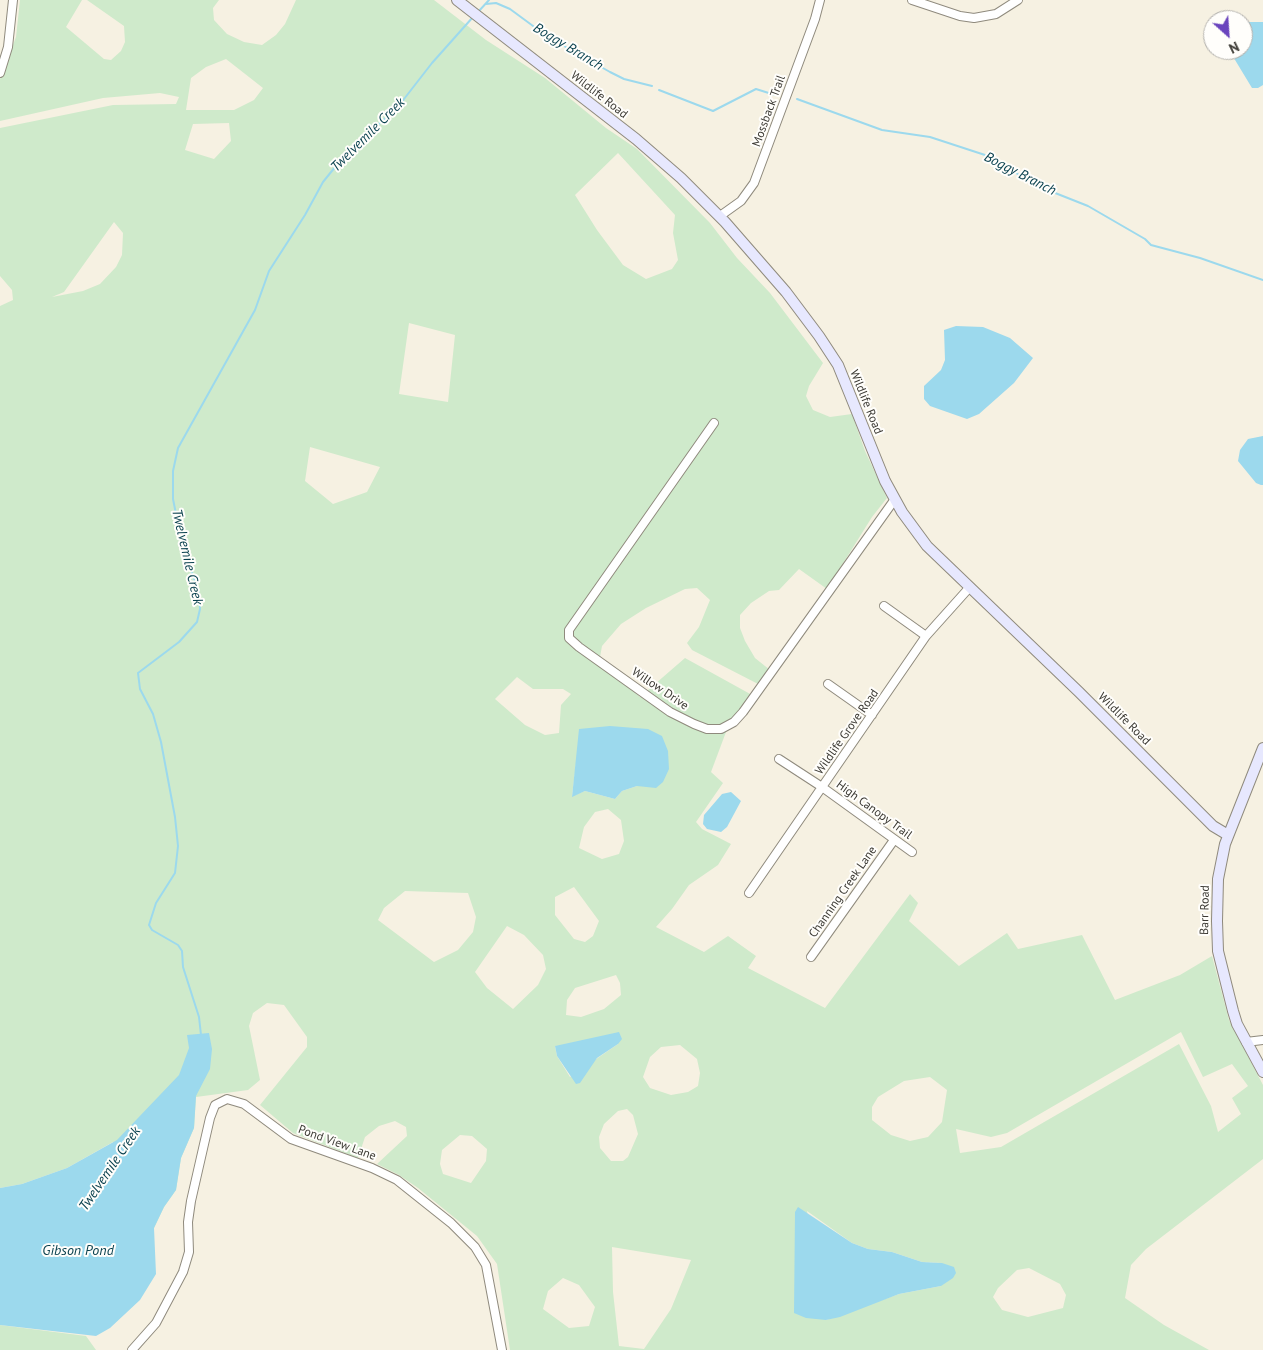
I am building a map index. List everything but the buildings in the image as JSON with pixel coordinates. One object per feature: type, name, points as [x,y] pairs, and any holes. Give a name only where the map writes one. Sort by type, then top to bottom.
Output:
[{"type":"street","points":[[0,73],[8,47],[13,0]]},
{"type":"street","name":"Wildlife Road","points":[[457,0],[636,139],[681,178],[720,216],[786,292],[820,336],[838,365],[894,499],[927,546],[1079,692],[1213,826],[1228,835]]},
{"type":"street","name":"Mossback Trail","points":[[720,216],[741,201],[754,183],[815,19],[820,0]]},
{"type":"street","points":[[912,0],[960,16],[974,18],[996,14],[1018,0]]},
{"type":"street","name":"Willow Drive","points":[[714,423],[569,630],[569,638],[579,646],[663,707],[694,724],[707,729],[721,729],[734,722],[743,712],[894,499]]},
{"type":"street","name":"Wildlife Grove Road","points":[[749,893],[926,636],[969,588]]},
{"type":"street","points":[[884,606],[926,636]]},
{"type":"street","points":[[828,684],[872,715]]},
{"type":"street","name":"Barr Road","points":[[1263,748],[1228,835],[1218,880],[1218,950],[1233,1011],[1246,1042],[1263,1072]]},
{"type":"street","name":"High Canopy Trail","points":[[779,759],[822,787],[912,852]]},
{"type":"street","name":"Channing Creek Lane","points":[[811,957],[894,840]]},
{"type":"street","points":[[1246,1042],[1263,1040]]},
{"type":"street","name":"Pond View Lane","points":[[132,1350],[156,1324],[183,1272],[189,1252],[188,1222],[191,1201],[210,1118],[215,1106],[228,1099],[244,1104],[291,1139],[372,1168],[397,1180],[451,1223],[475,1247],[486,1265],[502,1350]]},
{"type":"green space","points":[[20,0],[82,0],[66,27],[104,59],[111,60],[121,51],[125,42],[124,26],[87,0],[219,0],[213,8],[214,20],[227,34],[244,42],[262,45],[276,35],[285,24],[296,0],[434,0],[486,40],[545,78],[606,128],[637,149],[710,223],[737,258],[770,293],[823,363],[809,386],[806,396],[813,410],[830,417],[852,414],[865,451],[887,498],[872,517],[827,589],[799,569],[779,590],[769,591],[751,603],[740,615],[740,628],[745,641],[755,658],[770,670],[760,685],[692,650],[687,643],[699,627],[710,600],[697,588],[685,589],[646,608],[621,624],[602,646],[600,657],[640,697],[685,658],[752,695],[726,732],[711,772],[723,783],[696,822],[702,829],[731,844],[718,865],[689,885],[656,927],[704,952],[728,936],[756,956],[748,968],[825,1008],[910,894],[918,903],[909,921],[959,966],[1007,933],[1018,949],[1082,935],[1115,1000],[1180,975],[1212,956],[1229,1020],[1263,1085],[1263,1159],[1146,1249],[1131,1265],[1125,1298],[1164,1325],[1209,1350],[510,1350],[497,1264],[477,1236],[418,1188],[399,1175],[377,1164],[407,1136],[406,1127],[395,1121],[379,1126],[365,1137],[358,1158],[293,1133],[260,1105],[307,1047],[307,1037],[284,1005],[267,1003],[253,1013],[249,1026],[260,1080],[248,1090],[196,1097],[194,1128],[181,1158],[176,1190],[164,1207],[154,1228],[113,1142],[67,1168],[22,1184],[0,1188],[0,306],[13,300],[12,290],[0,276],[0,128],[113,105],[176,104],[179,97],[160,93],[103,98],[0,121],[0,79],[16,37]],"holes":[[[226,59],[263,88],[254,100],[234,110],[186,110],[191,78],[206,67]],[[229,123],[231,141],[214,159],[185,150],[193,124]],[[618,153],[675,215],[673,233],[678,260],[672,269],[646,279],[623,265],[597,230],[575,195]],[[114,222],[123,233],[122,255],[116,267],[100,284],[83,291],[52,297],[64,292]],[[409,323],[455,335],[448,402],[399,394]],[[310,447],[380,467],[367,492],[333,504],[305,481]],[[517,677],[533,689],[563,689],[571,694],[561,705],[559,733],[545,735],[525,725],[495,699]],[[576,764],[637,786],[622,791],[615,799],[585,791],[572,796]],[[608,809],[621,820],[624,841],[619,854],[602,859],[579,848],[584,827],[595,812]],[[574,887],[599,921],[593,936],[585,942],[574,939],[555,915],[555,897]],[[405,891],[468,893],[476,917],[473,932],[458,950],[434,962],[378,920],[384,908]],[[507,926],[524,935],[543,955],[546,969],[538,985],[513,1009],[487,988],[475,972]],[[616,975],[620,983],[621,995],[604,1009],[581,1017],[566,1015],[567,1000],[575,988]],[[1181,1032],[1203,1077],[1232,1064],[1248,1086],[1232,1098],[1241,1114],[1218,1132],[1211,1106],[1179,1044],[1001,1147],[960,1153],[956,1129],[991,1137],[1007,1133]],[[618,1044],[570,1077],[557,1056],[555,1046]],[[680,1045],[697,1059],[700,1073],[698,1086],[688,1092],[671,1095],[650,1088],[643,1077],[650,1057],[661,1047]],[[930,1077],[947,1090],[942,1122],[928,1137],[910,1141],[891,1135],[872,1120],[872,1107],[878,1097],[904,1081]],[[627,1109],[633,1115],[638,1134],[628,1157],[623,1161],[611,1161],[600,1148],[599,1137],[604,1124],[618,1111]],[[460,1135],[472,1136],[487,1149],[486,1161],[471,1183],[443,1174],[440,1164],[442,1150]],[[807,1211],[852,1243],[868,1249],[892,1252],[922,1262],[942,1263],[941,1286],[899,1294],[826,1320]],[[612,1247],[691,1260],[671,1309],[644,1349],[619,1346],[613,1292]],[[1029,1268],[1060,1284],[1066,1295],[1063,1308],[1028,1317],[1002,1310],[993,1297],[998,1288],[1017,1270]],[[563,1278],[579,1285],[595,1307],[589,1326],[569,1328],[543,1309],[548,1291]]]},
{"type":"green space","points":[[0,1325],[86,1336],[96,1350],[0,1350]]},
{"type":"water","points":[[1253,22],[1263,22],[1263,85],[1258,88],[1252,88],[1235,60],[1253,60]]},
{"type":"water","points":[[956,326],[983,327],[1010,338],[1033,358],[1014,383],[979,414],[967,419],[930,406],[924,399],[924,386],[941,370],[945,360],[944,330]]},
{"type":"water","points":[[1263,436],[1263,485],[1261,485],[1256,483],[1238,461],[1240,450],[1248,439]]},
{"type":"water","points":[[610,726],[648,729],[662,736],[668,751],[669,769],[663,782],[656,788],[637,786],[622,791],[615,799],[585,791],[572,797],[579,729]]},
{"type":"water","points":[[731,792],[741,801],[727,827],[721,832],[707,829],[703,824],[704,815],[722,794]]},
{"type":"water","points":[[619,1032],[622,1039],[618,1044],[597,1058],[580,1083],[576,1084],[557,1056],[555,1046]]},
{"type":"water","name":"Gibson Pond","points":[[209,1033],[212,1049],[210,1069],[196,1096],[194,1128],[181,1158],[176,1190],[164,1207],[154,1228],[156,1274],[140,1300],[110,1328],[96,1336],[0,1325],[0,1188],[22,1184],[67,1168],[117,1140],[179,1075],[189,1048],[187,1035]]},
{"type":"water","points":[[798,1207],[852,1243],[868,1249],[892,1252],[922,1262],[942,1263],[954,1267],[956,1273],[953,1278],[941,1286],[899,1294],[840,1317],[826,1320],[806,1318],[794,1313],[795,1212]]},
{"type":"waterway","name":"Twelvemile Creek","points":[[478,12],[489,0]]},
{"type":"waterway","name":"Boggy Branch","points":[[486,4],[496,3],[510,9],[548,37],[610,72],[624,79],[652,86]]},
{"type":"waterway","name":"Twelvemile Creek","points":[[201,1035],[199,1017],[183,967],[182,951],[178,945],[152,930],[149,925],[156,903],[175,873],[178,846],[175,817],[161,742],[153,714],[140,689],[138,673],[179,642],[197,622],[200,609],[199,593],[182,544],[173,499],[173,471],[178,448],[255,310],[269,271],[305,215],[323,182],[348,151],[397,108],[432,63],[473,17]]},
{"type":"waterway","name":"Boggy Branch","points":[[659,90],[713,111],[756,89],[775,95]]},
{"type":"waterway","name":"Boggy Branch","points":[[797,99],[882,130],[930,137],[985,155],[1040,187],[1088,206],[1145,239],[1151,245],[1200,258],[1263,280]]}]
